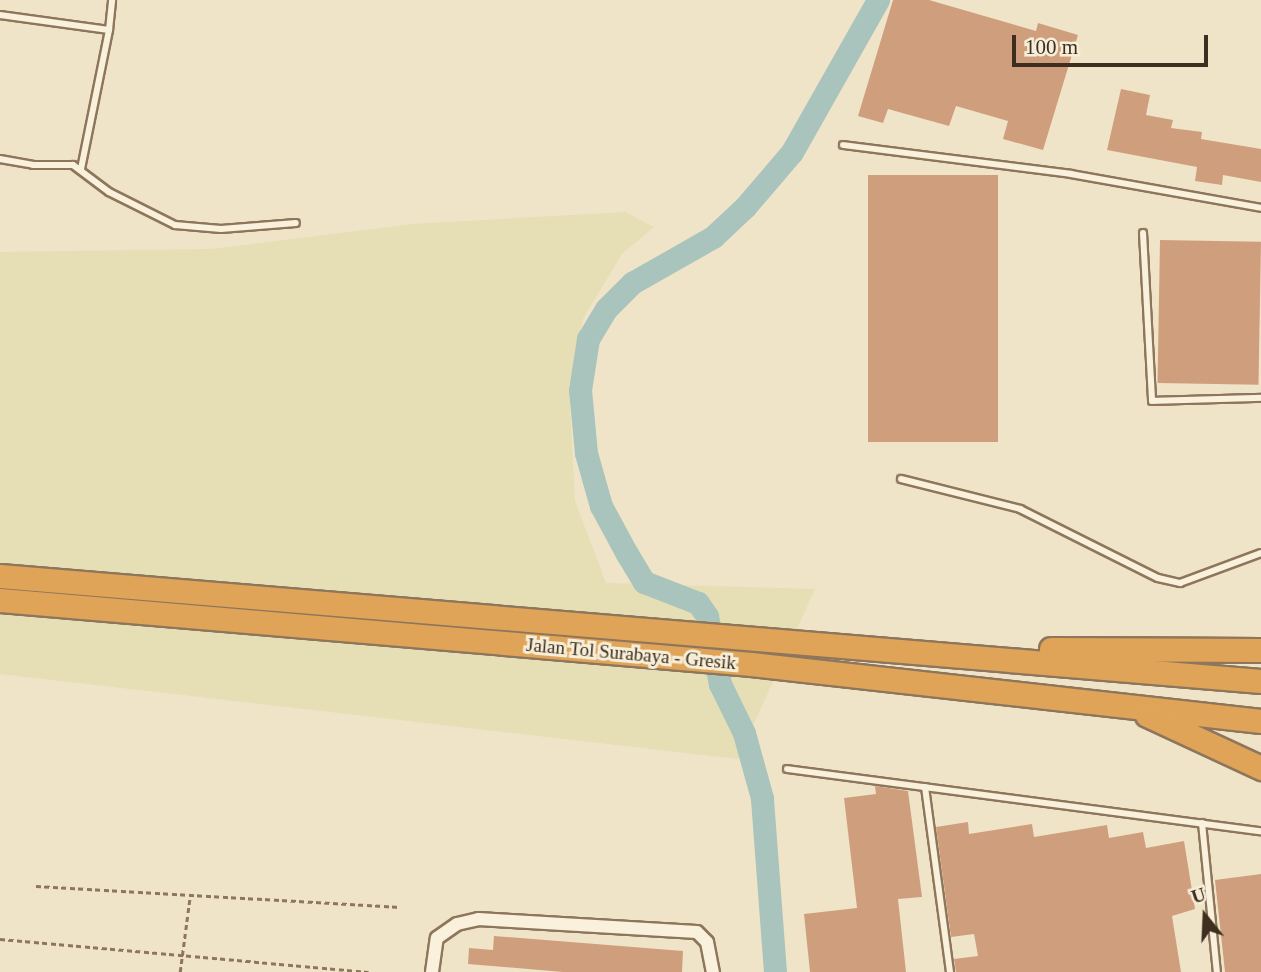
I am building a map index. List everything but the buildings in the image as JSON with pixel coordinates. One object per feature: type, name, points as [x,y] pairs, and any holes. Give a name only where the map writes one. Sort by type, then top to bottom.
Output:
[{"type":"highway","name":"Jalan Tol Surabaya - Gresik","points":[[0,576],[915,649],[1261,681]]},
{"type":"highway","name":"Jalan Tol Surabaya - Gresik","points":[[0,600],[751,664],[1261,721]]},
{"type":"highway","points":[[915,649],[1261,650]]},
{"type":"highway","points":[[1130,707],[1261,768]]},
{"type":"street","points":[[432,972],[437,938],[457,923],[478,919],[697,932],[707,942],[713,972]]},
{"type":"lane","points":[[81,169],[112,0]]},
{"type":"lane","points":[[0,15],[108,30]]},
{"type":"lane","points":[[843,145],[1071,174],[1261,208]]},
{"type":"lane","points":[[0,159],[81,169],[109,192],[175,225],[221,229],[296,223]]},
{"type":"lane","points":[[1143,233],[1152,401],[1261,398]]},
{"type":"lane","points":[[901,479],[1042,517],[1169,581],[1190,582],[1261,553]]},
{"type":"lane","points":[[787,769],[1261,831]]},
{"type":"lane","points":[[925,788],[950,972]]},
{"type":"lane","points":[[1202,823],[1217,972]]},
{"type":"path","points":[[36,886],[400,907]]},
{"type":"path","points":[[180,972],[190,896]]},
{"type":"path","points":[[0,939],[369,972]]},
{"type":"shaded area","points":[[625,212],[654,227],[622,254],[583,319],[569,386],[575,501],[606,583],[815,589],[738,759],[0,674],[0,252],[211,249],[413,224]]},
{"type":"waterway","points":[[775,972],[762,798],[744,733],[720,684],[707,616],[698,603],[644,582],[627,554],[601,506],[586,453],[580,390],[588,339],[606,309],[632,283],[713,237],[745,207],[792,152],[878,0]]}]
